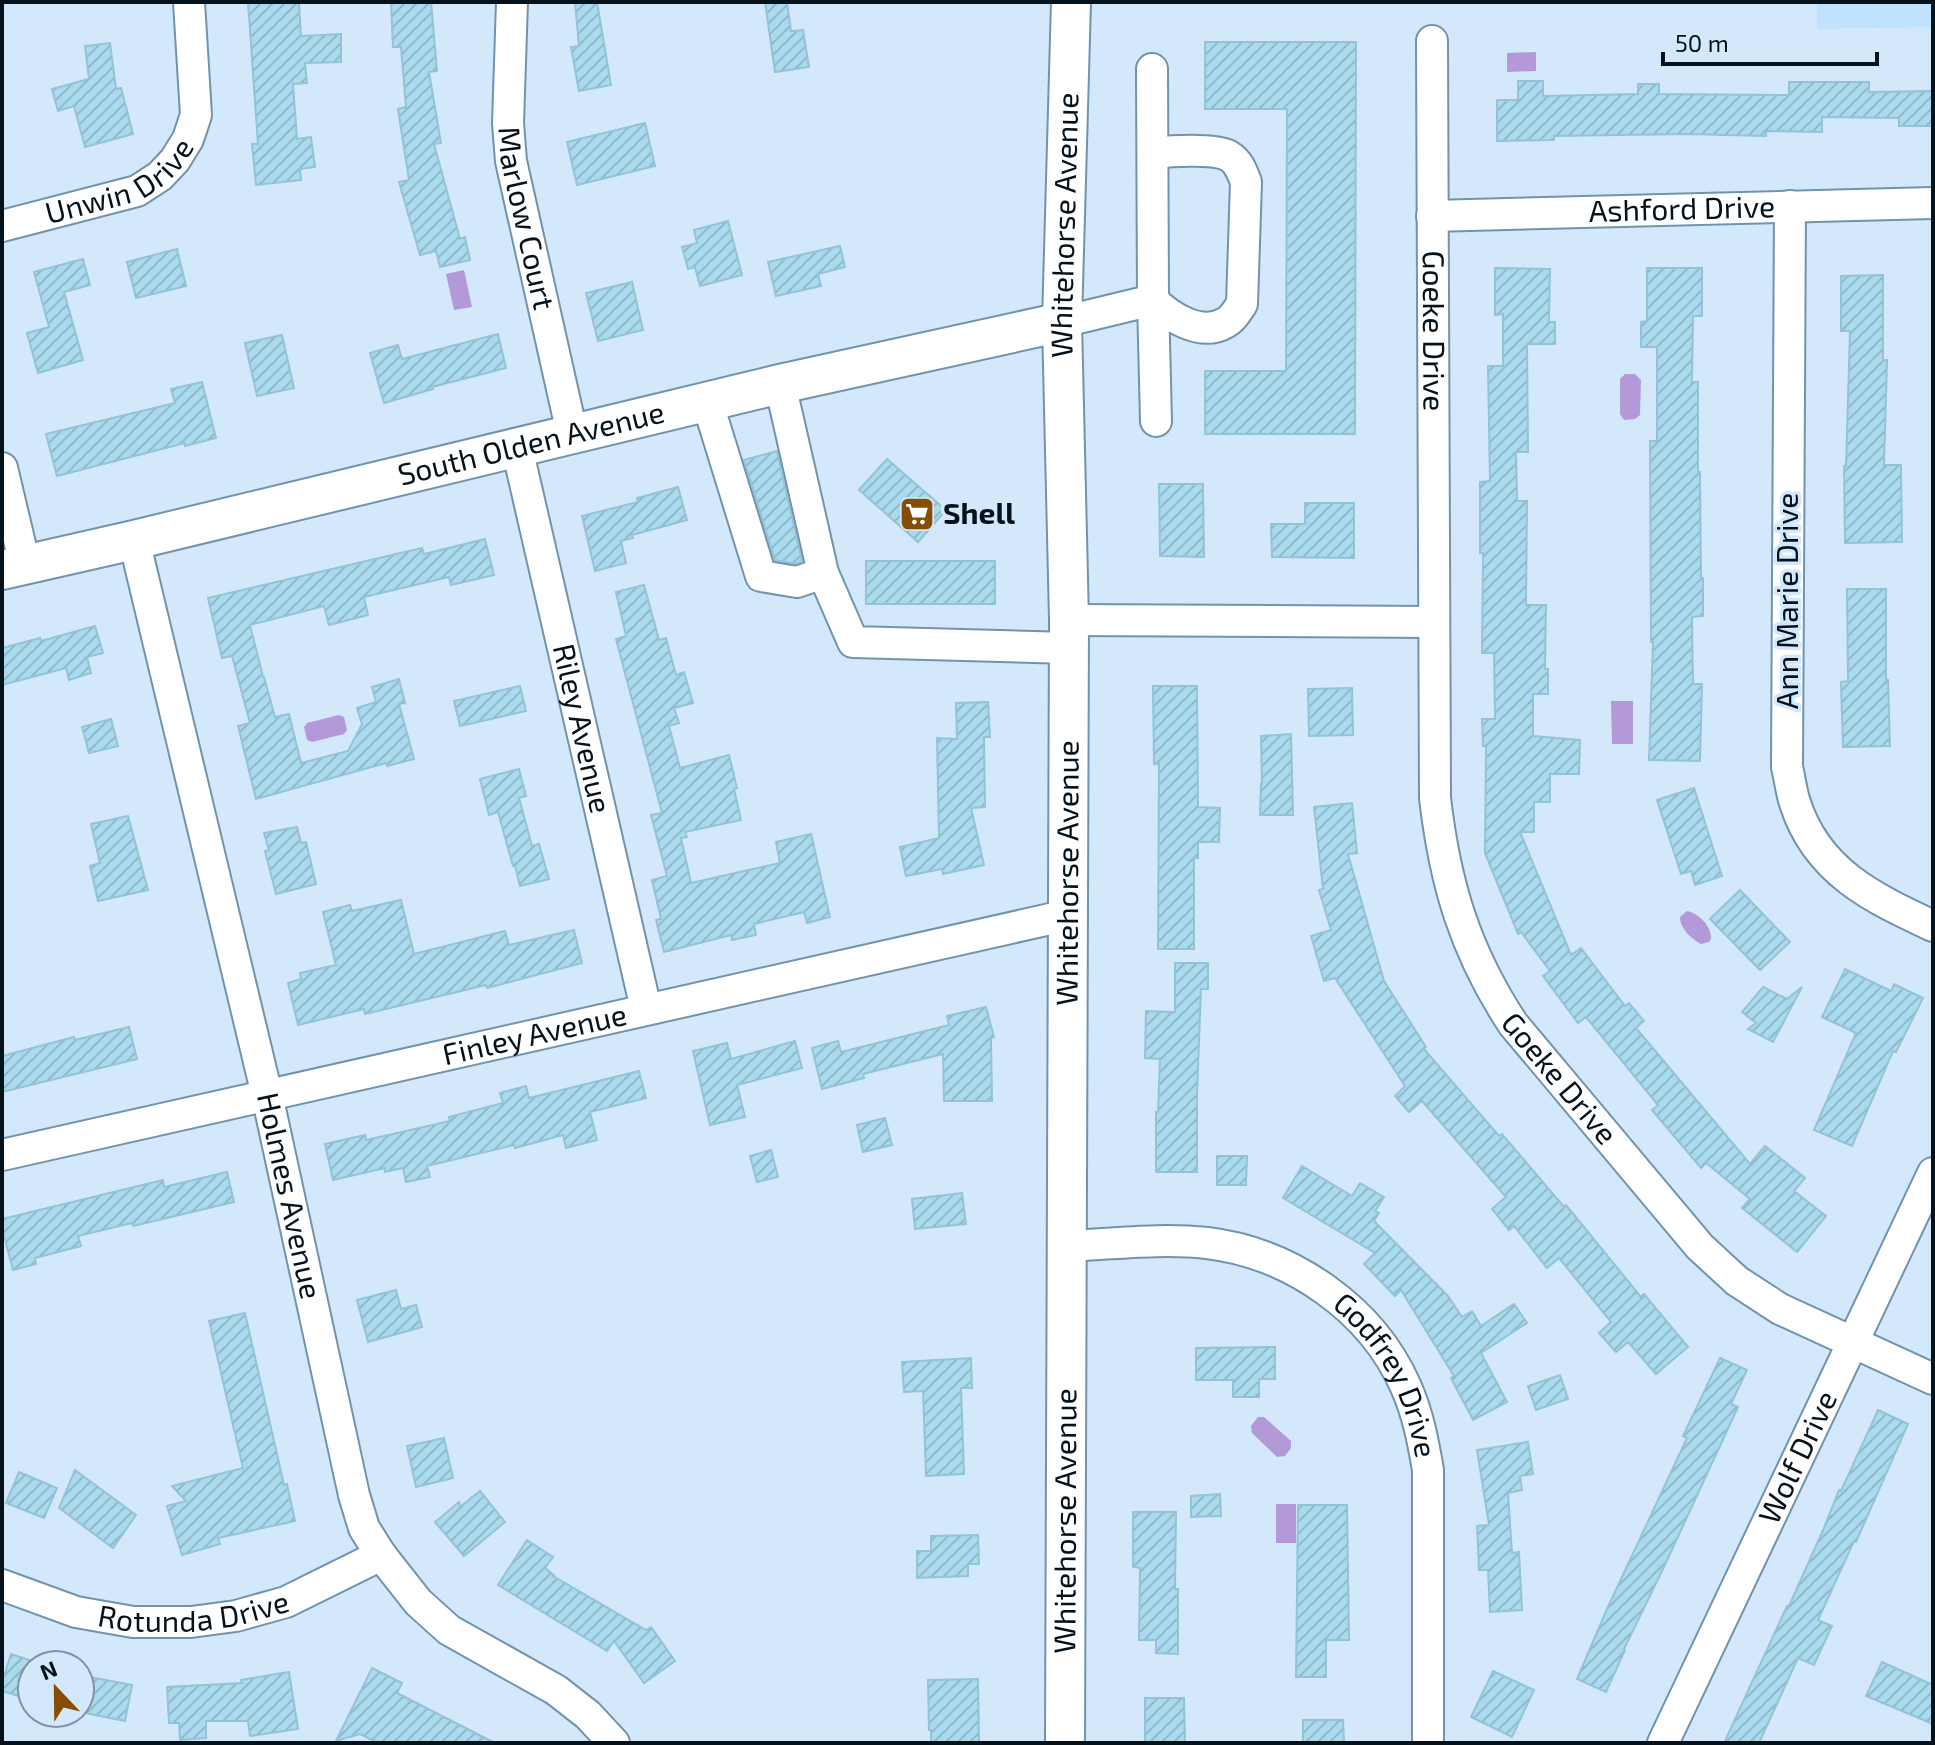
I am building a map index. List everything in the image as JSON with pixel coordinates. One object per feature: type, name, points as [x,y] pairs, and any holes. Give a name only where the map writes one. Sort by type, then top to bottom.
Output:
[{"type":"main road","name":"Whitehorse Avenue","points":[[1065,1743],[1068,634],[1062,322],[1071,2]]},
{"type":"main road","name":"South Olden Avenue","points":[[14,568],[707,401],[1062,322]]},
{"type":"street","name":"Unwin Drive","points":[[2,226],[137,191],[160,176],[175,160],[188,139],[196,115],[189,2]]},
{"type":"street","name":"Marlow Court","points":[[512,2],[508,123],[511,161],[572,433]]},
{"type":"street","name":"Goeke Drive","points":[[1432,41],[1435,798],[1440,845],[1463,927],[1473,953],[1513,1024],[1700,1247],[1737,1281],[1780,1309],[1933,1379]]},
{"type":"street","points":[[1152,69],[1156,421]]},
{"type":"street","points":[[1153,153],[1170,151],[1230,156],[1240,167],[1246,182],[1242,304],[1232,318],[1221,326],[1205,328],[1174,316],[1153,300]]},
{"type":"street","name":"Ashford Drive","points":[[1432,216],[1933,203]]},
{"type":"street","name":"Ann Marie Drive","points":[[1790,206],[1787,767],[1795,804],[1809,835],[1832,866],[1859,888],[1933,926]]},
{"type":"street","points":[[1062,322],[1153,300]]},
{"type":"street","points":[[780,384],[823,573],[853,642],[1433,622]]},
{"type":"street","points":[[707,401],[761,576],[797,582],[823,573]]},
{"type":"street","name":"Riley Avenue","points":[[517,448],[646,1009]]},
{"type":"street","points":[[2,468],[14,568]]},
{"type":"street","name":"Holmes Avenue","points":[[134,540],[267,1095],[354,1495],[364,1528],[418,1602],[449,1630],[556,1690],[588,1715],[614,1743]]},
{"type":"street","name":"Finley Avenue","points":[[2,1155],[1068,915]]},
{"type":"street","name":"Wolf Drive","points":[[1663,1743],[1933,1173]]},
{"type":"street","name":"Godfrey Drive","points":[[1066,1246],[1180,1242],[1245,1250],[1286,1265],[1327,1290],[1356,1316],[1384,1349],[1406,1386],[1421,1431],[1428,1470],[1428,1743]]},
{"type":"street","name":"Rotunda Drive","points":[[2,1585],[76,1612],[133,1622],[191,1622],[236,1616],[286,1602],[381,1555]]},
{"type":"shaded area","points":[[1817,2],[1933,2],[1933,27],[1817,29]]},
{"type":"shaded area","points":[[1536,52],[1536,71],[1507,72],[1507,53]]},
{"type":"shaded area","points":[[464,270],[472,307],[454,310],[446,274]]},
{"type":"shaded area","points":[[1625,374],[1635,374],[1641,380],[1640,415],[1635,419],[1624,420],[1620,414],[1620,379]]},
{"type":"shaded area","points":[[1611,701],[1633,701],[1633,744],[1612,744]]},
{"type":"shaded area","points":[[339,715],[344,717],[347,730],[344,734],[312,742],[307,740],[304,727],[307,723]]},
{"type":"shaded area","points":[[1687,911],[1707,925],[1711,934],[1709,942],[1701,944],[1684,929],[1680,917]]},
{"type":"shaded area","points":[[1258,1417],[1264,1417],[1291,1441],[1291,1448],[1285,1456],[1277,1457],[1252,1433],[1251,1426]]},
{"type":"shaded area","points":[[1276,1504],[1296,1504],[1296,1543],[1276,1543]]},
{"type":"building","points":[[248,2],[299,2],[301,36],[341,34],[341,62],[305,63],[307,83],[293,84],[297,139],[311,137],[315,167],[300,169],[301,180],[256,185],[252,144],[258,144]]},
{"type":"building","points":[[391,2],[431,2],[437,71],[429,72],[441,143],[434,144],[460,239],[465,237],[470,260],[440,267],[436,251],[420,255],[399,182],[409,180],[398,109],[406,107],[401,47],[393,47]]},
{"type":"building","points":[[575,2],[597,2],[611,85],[579,91],[571,47],[579,46]]},
{"type":"building","points":[[765,2],[787,2],[791,31],[803,30],[809,67],[775,72]]},
{"type":"building","points":[[1205,42],[1356,42],[1355,434],[1205,434],[1205,371],[1286,371],[1287,109],[1205,109]]},
{"type":"building","points":[[110,43],[116,89],[121,88],[133,134],[85,147],[74,106],[58,111],[52,89],[89,79],[85,46]]},
{"type":"building","points":[[1518,81],[1543,81],[1543,96],[1638,94],[1638,84],[1659,84],[1659,94],[1789,95],[1789,82],[1869,82],[1869,92],[1933,91],[1933,126],[1899,126],[1899,118],[1822,117],[1822,132],[1766,131],[1766,136],[1554,136],[1554,140],[1497,141],[1497,100],[1518,100]]},
{"type":"building","points":[[645,123],[655,166],[577,185],[567,142]]},
{"type":"building","points":[[728,221],[742,275],[700,286],[695,267],[688,269],[682,247],[697,243],[694,230]]},
{"type":"building","points":[[840,246],[845,267],[818,274],[821,286],[776,296],[768,262]]},
{"type":"building","points":[[177,249],[186,286],[136,298],[127,262]]},
{"type":"building","points":[[83,259],[90,285],[64,292],[83,360],[38,373],[27,333],[49,327],[34,272]]},
{"type":"building","points":[[1495,268],[1550,269],[1549,322],[1555,322],[1555,344],[1527,344],[1528,452],[1516,452],[1517,501],[1527,501],[1526,605],[1546,605],[1545,669],[1548,669],[1548,694],[1533,694],[1533,736],[1580,740],[1579,774],[1550,774],[1550,802],[1534,802],[1534,832],[1520,832],[1571,955],[1581,948],[1625,1006],[1629,1003],[1644,1021],[1636,1028],[1750,1164],[1765,1146],[1805,1178],[1794,1191],[1826,1216],[1797,1252],[1742,1208],[1750,1199],[1706,1163],[1701,1168],[1652,1110],[1658,1105],[1586,1017],[1578,1023],[1543,976],[1550,971],[1521,932],[1518,934],[1485,853],[1486,746],[1483,746],[1482,719],[1495,719],[1494,653],[1482,653],[1480,482],[1490,481],[1488,366],[1503,366],[1503,314],[1495,315]]},
{"type":"building","points":[[1647,268],[1702,268],[1702,316],[1693,316],[1692,382],[1698,382],[1703,578],[1703,616],[1692,617],[1693,684],[1702,684],[1700,761],[1649,760],[1653,642],[1650,441],[1657,441],[1657,347],[1641,347],[1641,322],[1647,321]]},
{"type":"building","points":[[1883,275],[1883,360],[1887,360],[1884,465],[1901,465],[1902,542],[1845,543],[1844,466],[1850,331],[1841,331],[1841,276]]},
{"type":"building","points":[[632,282],[643,330],[598,341],[586,293]]},
{"type":"building","points":[[498,334],[506,368],[384,403],[370,353],[398,345],[402,359]]},
{"type":"building","points":[[282,335],[294,388],[257,396],[245,343]]},
{"type":"building","points":[[202,382],[216,438],[57,476],[46,434],[175,403],[171,389]]},
{"type":"building","points":[[777,451],[802,561],[795,564],[775,560],[744,460]]},
{"type":"building","points":[[887,459],[946,510],[918,542],[859,490]]},
{"type":"building","points":[[1159,484],[1203,484],[1204,557],[1160,556]]},
{"type":"building","points":[[678,487],[687,520],[621,541],[626,563],[595,571],[582,516],[638,502],[637,498]]},
{"type":"building","points":[[1305,503],[1354,503],[1354,558],[1272,557],[1271,524],[1305,524]]},
{"type":"building","points":[[485,539],[494,575],[451,585],[449,577],[364,597],[368,615],[329,625],[324,606],[250,625],[275,717],[289,714],[301,763],[348,751],[362,724],[357,708],[376,702],[372,687],[399,679],[405,703],[399,704],[414,759],[387,766],[386,763],[256,799],[238,726],[250,723],[232,656],[222,658],[208,598],[422,548],[424,554]]},
{"type":"building","points":[[866,561],[995,561],[995,604],[866,604]]},
{"type":"building","points":[[644,585],[659,640],[666,638],[676,675],[684,672],[693,703],[674,708],[679,723],[669,726],[680,768],[729,755],[737,788],[734,789],[741,820],[685,832],[687,837],[681,838],[691,883],[780,863],[776,842],[811,834],[830,917],[807,923],[804,912],[754,924],[756,935],[732,940],[731,935],[664,952],[656,920],[661,919],[652,880],[667,876],[651,815],[662,813],[616,639],[626,636],[616,592]]},
{"type":"building","points":[[1847,589],[1886,589],[1890,746],[1843,747],[1841,682],[1848,681]]},
{"type":"building","points":[[95,626],[103,653],[87,657],[91,673],[69,680],[66,668],[2,685],[2,648]]},
{"type":"building","points":[[520,686],[526,711],[460,726],[454,701]]},
{"type":"building","points":[[1153,686],[1197,686],[1198,807],[1220,808],[1219,842],[1198,842],[1198,858],[1194,858],[1194,949],[1158,949],[1159,764],[1154,764]]},
{"type":"building","points":[[1352,688],[1353,735],[1309,736],[1308,689]]},
{"type":"building","points":[[988,702],[990,737],[984,737],[985,807],[971,808],[984,865],[943,874],[942,869],[906,876],[900,847],[939,838],[937,738],[957,739],[956,703]]},
{"type":"building","points":[[111,719],[118,746],[89,753],[82,727]]},
{"type":"building","points":[[1291,734],[1293,815],[1260,815],[1261,736]]},
{"type":"building","points":[[519,769],[526,796],[519,798],[532,846],[539,844],[549,879],[520,886],[498,812],[489,815],[480,779]]},
{"type":"building","points":[[1694,788],[1722,876],[1695,885],[1691,871],[1681,874],[1657,800]]},
{"type":"building","points":[[1352,803],[1357,853],[1348,854],[1384,981],[1426,1047],[1424,1049],[1499,1136],[1502,1134],[1564,1207],[1566,1205],[1641,1297],[1644,1294],[1688,1347],[1656,1374],[1628,1342],[1616,1352],[1599,1333],[1611,1322],[1559,1258],[1547,1268],[1514,1226],[1509,1230],[1492,1209],[1506,1197],[1422,1101],[1409,1112],[1395,1096],[1405,1086],[1335,978],[1324,981],[1311,936],[1331,930],[1319,890],[1323,889],[1314,807]]},
{"type":"building","points":[[128,816],[148,890],[98,901],[90,866],[100,863],[91,824]]},
{"type":"building","points":[[297,827],[301,843],[306,842],[316,884],[276,894],[265,851],[269,850],[264,833]]},
{"type":"building","points":[[1740,890],[1790,942],[1760,970],[1710,919]]},
{"type":"building","points":[[401,900],[414,954],[505,931],[509,945],[574,930],[582,963],[487,988],[486,985],[365,1014],[364,1009],[298,1025],[288,983],[301,979],[300,973],[336,965],[323,912],[350,905],[352,911]]},
{"type":"building","points":[[1175,963],[1208,963],[1208,989],[1201,989],[1197,1172],[1156,1172],[1160,1059],[1145,1058],[1146,1011],[1175,1012]]},
{"type":"building","points":[[1845,969],[1891,991],[1894,984],[1923,998],[1896,1052],[1893,1051],[1852,1146],[1814,1130],[1856,1033],[1822,1017]]},
{"type":"building","points":[[1763,987],[1787,999],[1802,987],[1773,1042],[1748,1029],[1756,1023],[1742,1012]]},
{"type":"building","points":[[986,1007],[994,1037],[991,1038],[992,1101],[944,1101],[943,1054],[863,1074],[864,1078],[822,1089],[812,1048],[838,1041],[841,1052],[949,1025],[947,1016]]},
{"type":"building","points":[[129,1027],[137,1059],[2,1092],[2,1056],[74,1037],[75,1040]]},
{"type":"building","points":[[795,1041],[802,1068],[737,1085],[745,1117],[710,1125],[693,1051],[727,1043],[731,1059]]},
{"type":"building","points":[[639,1071],[646,1098],[590,1112],[597,1140],[566,1148],[563,1135],[515,1148],[514,1145],[427,1166],[430,1177],[406,1182],[403,1168],[385,1172],[385,1168],[333,1180],[325,1144],[365,1135],[366,1140],[450,1121],[449,1117],[503,1103],[500,1093],[526,1086],[529,1098]]},
{"type":"building","points":[[885,1118],[892,1145],[863,1152],[857,1125]]},
{"type":"building","points":[[771,1150],[778,1177],[757,1182],[750,1156]]},
{"type":"building","points":[[1217,1156],[1247,1156],[1246,1185],[1217,1185]]},
{"type":"building","points":[[1302,1166],[1352,1196],[1360,1183],[1384,1197],[1375,1211],[1379,1213],[1374,1221],[1448,1296],[1462,1317],[1472,1311],[1481,1326],[1514,1304],[1527,1323],[1481,1353],[1507,1402],[1473,1420],[1451,1378],[1454,1376],[1401,1290],[1395,1296],[1364,1264],[1375,1253],[1283,1198]]},
{"type":"building","points":[[227,1172],[234,1202],[78,1236],[81,1246],[35,1258],[36,1264],[13,1270],[2,1219],[163,1180],[164,1187]]},
{"type":"building","points":[[962,1193],[966,1224],[915,1229],[912,1199]]},
{"type":"building","points":[[396,1290],[401,1309],[416,1305],[422,1327],[368,1342],[357,1300]]},
{"type":"building","points":[[245,1313],[295,1521],[218,1538],[220,1544],[182,1555],[167,1506],[186,1501],[172,1486],[243,1468],[209,1321]]},
{"type":"building","points":[[1275,1347],[1275,1379],[1259,1379],[1259,1397],[1233,1397],[1233,1380],[1196,1380],[1196,1348]]},
{"type":"building","points":[[971,1358],[972,1388],[961,1388],[964,1474],[926,1476],[923,1391],[904,1392],[902,1362]]},
{"type":"building","points":[[1720,1358],[1747,1370],[1731,1404],[1738,1407],[1606,1692],[1577,1679],[1687,1438],[1683,1436]]},
{"type":"building","points":[[1560,1375],[1568,1399],[1536,1410],[1528,1386]]},
{"type":"building","points":[[1878,1410],[1908,1424],[1818,1620],[1832,1626],[1814,1665],[1798,1658],[1759,1743],[1724,1743],[1789,1606],[1839,1490]]},
{"type":"building","points":[[444,1438],[453,1478],[416,1487],[407,1446]]},
{"type":"building","points":[[1528,1442],[1533,1474],[1520,1476],[1522,1490],[1508,1493],[1512,1553],[1519,1552],[1522,1610],[1490,1612],[1488,1570],[1479,1570],[1477,1526],[1489,1525],[1477,1450]]},
{"type":"building","points":[[75,1470],[136,1515],[113,1548],[59,1508]]},
{"type":"building","points":[[19,1472],[57,1488],[44,1518],[6,1503]]},
{"type":"building","points":[[480,1491],[505,1522],[464,1556],[435,1522],[459,1502],[460,1507]]},
{"type":"building","points":[[1220,1494],[1221,1516],[1191,1517],[1191,1496]]},
{"type":"building","points":[[1298,1505],[1347,1505],[1349,1640],[1326,1640],[1326,1677],[1296,1677]]},
{"type":"building","points":[[1133,1512],[1176,1512],[1178,1654],[1156,1653],[1156,1640],[1139,1640],[1140,1568],[1133,1567]]},
{"type":"building","points":[[978,1535],[979,1564],[968,1564],[968,1576],[917,1578],[917,1551],[931,1551],[931,1536]]},
{"type":"building","points":[[527,1540],[553,1557],[545,1568],[553,1576],[646,1630],[651,1627],[675,1661],[644,1683],[614,1641],[607,1651],[498,1585]]},
{"type":"building","points":[[11,1654],[16,1656],[16,1695],[2,1691]]},
{"type":"building","points":[[1882,1662],[1933,1685],[1933,1724],[1866,1696]]},
{"type":"building","points":[[372,1668],[402,1683],[397,1693],[495,1743],[378,1743],[360,1734],[336,1741]]},
{"type":"building","points":[[1493,1671],[1534,1690],[1512,1737],[1471,1717]]},
{"type":"building","points":[[289,1672],[298,1729],[250,1736],[248,1721],[206,1721],[206,1738],[180,1740],[179,1723],[169,1723],[167,1687],[242,1683],[241,1680]]},
{"type":"building","points":[[96,1678],[132,1685],[125,1721],[96,1715]]},
{"type":"building","points":[[978,1679],[979,1743],[931,1743],[928,1680]]},
{"type":"building","points":[[1145,1698],[1184,1698],[1185,1743],[1145,1743]]},
{"type":"building","points":[[1303,1720],[1343,1720],[1344,1743],[1303,1743]]},
{"type":"place","name":"Shell","points":[[917,514]]}]
